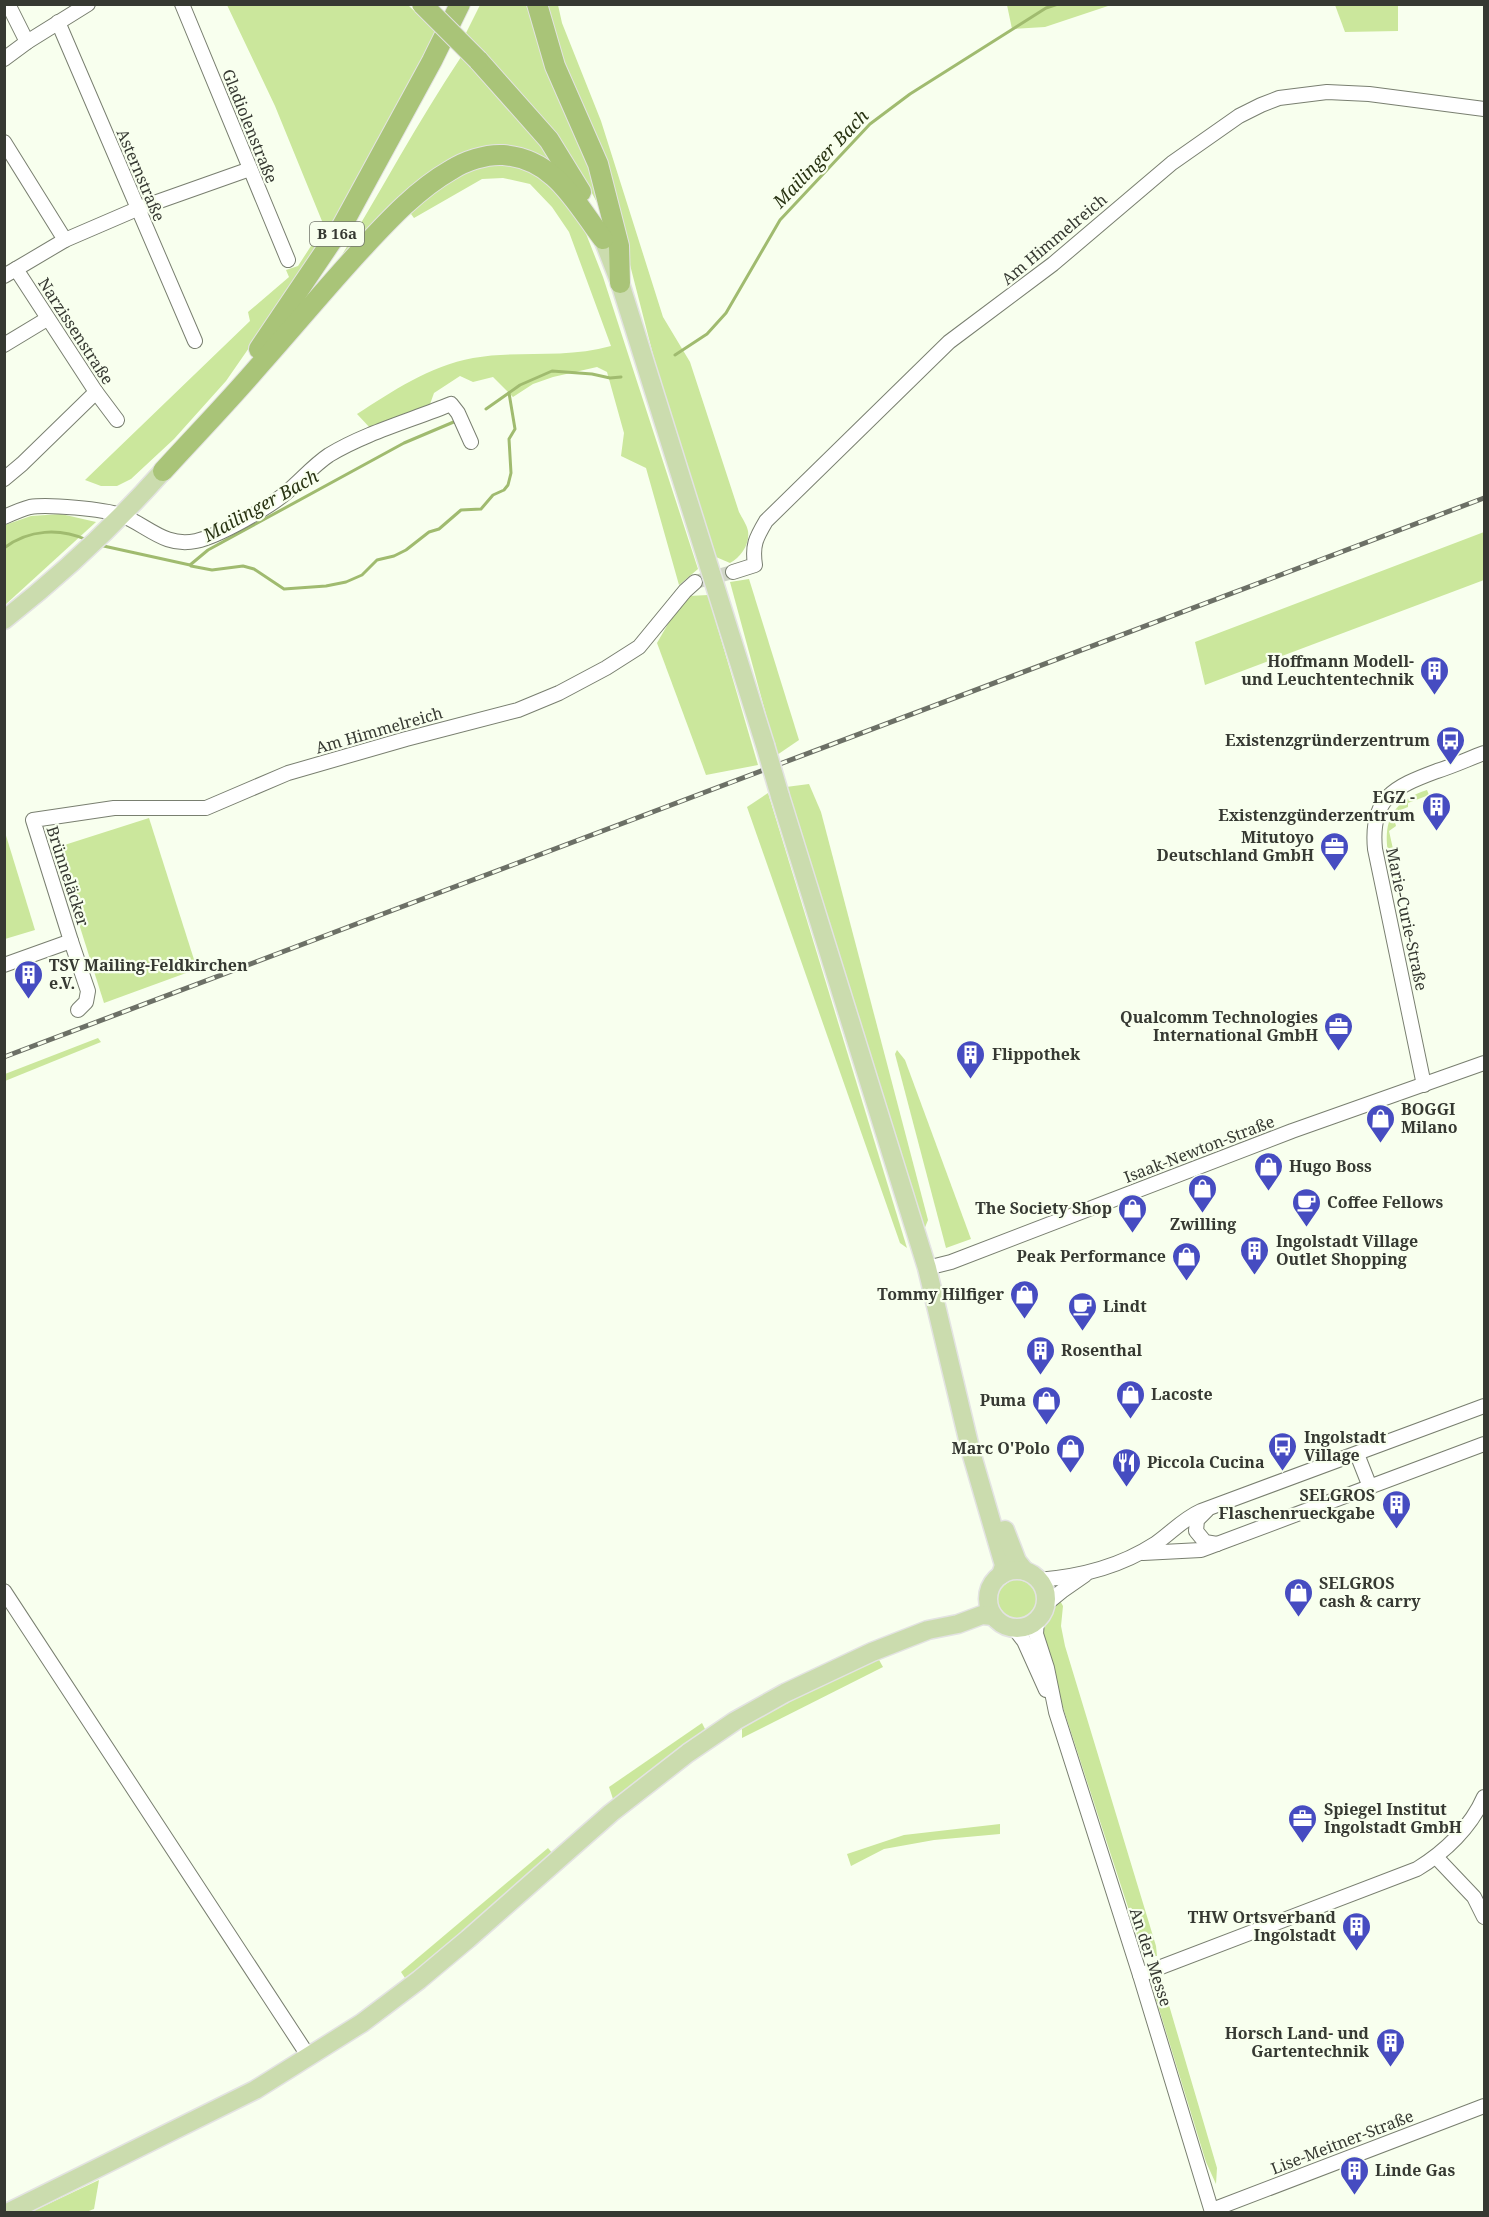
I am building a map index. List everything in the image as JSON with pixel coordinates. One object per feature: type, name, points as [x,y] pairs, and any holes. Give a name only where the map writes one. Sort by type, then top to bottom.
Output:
[{"type":"highway","points":[[422,4],[478,60],[549,140],[579,186],[603,239]]},
{"type":"highway","name":"B 16a","points":[[185,447],[254,358],[342,226],[427,71],[460,4]]},
{"type":"highway","name":"B 16a","points":[[163,471],[260,365],[346,238],[386,173],[472,4]]},
{"type":"highway","points":[[537,4],[555,66],[598,164],[619,246],[620,283]]},
{"type":"highway","points":[[260,365],[390,218],[430,184],[452,169],[470,161],[501,155],[523,159],[549,172],[563,184],[603,239]]},
{"type":"main road","points":[[603,239],[620,283],[927,1268],[971,1452],[1004,1565],[1001,1575]]},
{"type":"main road","name":"B 16a","points":[[4,620],[80,555],[163,471]]},
{"type":"main road","points":[[932,1292],[1008,1540],[1017,1561],[1046,1595],[1042,1612],[1030,1625],[1014,1628],[1002,1625],[993,1616],[988,1594]]},
{"type":"main road","points":[[928,1630],[977,1603],[988,1594],[993,1583],[1001,1575],[1013,1570],[1032,1576]]},
{"type":"main road","points":[[9,2212],[245,2095],[309,2058],[362,2023],[468,1939],[611,1812],[688,1753],[735,1721],[785,1693],[872,1652],[928,1630],[958,1624],[982,1615],[993,1616]]},
{"type":"street","points":[[8,4],[27,42]]},
{"type":"street","points":[[4,59],[88,4]]},
{"type":"street","name":"Gladiolenstraße","points":[[182,4],[288,260]]},
{"type":"street","name":"Asternstraße","points":[[58,22],[195,341]]},
{"type":"street","name":"Am Himmelreich","points":[[733,572],[754,565],[753,549],[766,521],[949,342],[1053,264],[1172,163],[1239,116],[1279,98],[1327,92],[1369,94],[1485,110]]},
{"type":"street","points":[[4,142],[65,240]]},
{"type":"street","points":[[10,273],[65,240],[137,209],[250,169]]},
{"type":"street","name":"Narzissenstraße","points":[[10,273],[47,319],[117,420]]},
{"type":"street","points":[[4,345],[47,319]]},
{"type":"street","points":[[4,479],[96,392]]},
{"type":"street","points":[[4,517],[30,507],[48,506],[106,512],[122,515],[161,538],[186,543],[207,538],[270,504],[328,456],[352,443],[451,404],[458,413],[471,442]]},
{"type":"street","name":"Am Himmelreich","points":[[33,820],[114,808],[206,808],[288,773],[518,710],[559,693],[606,668],[639,646],[695,582]]},
{"type":"street","name":"Marie-Curie-Straße","points":[[1424,1085],[1375,849],[1375,819],[1385,798],[1409,781],[1485,753]]},
{"type":"street","name":"Brünneläcker","points":[[33,820],[88,991],[86,1002],[78,1010]]},
{"type":"street","name":"Brünneläcker","points":[[4,965],[71,941]]},
{"type":"street","name":"Isaak-Newton-Straße","points":[[927,1268],[951,1262],[1292,1131],[1485,1063]]},
{"type":"street","points":[[1056,1712],[1047,1668],[1036,1634],[1042,1612],[1062,1591],[1090,1572],[1154,1544],[1187,1517],[1482,1408]]},
{"type":"street","points":[[1135,1554],[1201,1550],[1482,1444]]},
{"type":"street","points":[[1357,1454],[1370,1487]]},
{"type":"street","points":[[1211,1507],[1197,1520],[1196,1531],[1205,1542],[1218,1544]]},
{"type":"street","points":[[1032,1576],[1090,1572]]},
{"type":"street","points":[[4,1591],[309,2058]]},
{"type":"street","points":[[1014,1628],[1024,1641],[1056,1712]]},
{"type":"street","name":"An der Messe","points":[[1056,1712],[1140,1974],[1212,2211]]},
{"type":"street","points":[[1140,1974],[1417,1869],[1436,1857],[1457,1837],[1485,1797]]},
{"type":"street","points":[[1436,1857],[1474,1897],[1485,1917]]},
{"type":"street","name":"Lise-Meitner-Straße","points":[[1212,2211],[1485,2106]]},
{"type":"green space","points":[[1007,4],[1111,5],[1045,27],[1012,29]]},
{"type":"green space","points":[[227,5],[408,5],[436,32],[332,228],[226,381],[174,439],[131,479],[117,486],[101,486],[85,480],[250,321],[248,312],[289,277],[286,270],[298,266],[324,226],[275,106]]},
{"type":"green space","points":[[480,5],[530,5],[549,78],[593,176],[601,210],[573,162],[540,117],[465,35]]},
{"type":"green space","points":[[545,5],[558,5],[562,23],[601,121],[663,317],[690,362],[739,512],[747,529],[748,541],[744,550],[730,563],[716,557],[657,370],[628,257],[551,37]]},
{"type":"green space","points":[[1335,5],[1398,5],[1398,31],[1345,32]]},
{"type":"green space","points":[[461,57],[533,134],[565,176],[552,166],[465,158],[322,287],[425,114]]},
{"type":"green space","points":[[490,162],[543,172],[583,226],[603,277],[698,569],[679,585],[646,468],[621,456],[624,433],[607,372],[597,367],[553,377],[533,384],[513,397],[493,377],[473,382],[460,376],[434,393],[429,407],[372,430],[357,414],[412,380],[457,362],[490,356],[577,352],[611,346],[569,232],[552,207],[530,184],[503,178],[482,179],[414,218],[408,210],[461,173]]},
{"type":"green space","points":[[61,514],[96,522],[5,605],[5,525],[31,516]]},
{"type":"green space","points":[[1484,532],[1484,580],[1205,685],[1195,642]]},
{"type":"green space","points":[[749,579],[799,740],[777,755],[730,582]]},
{"type":"green space","points":[[708,595],[758,765],[706,775],[657,643],[672,617],[689,596]]},
{"type":"green space","points":[[809,784],[821,812],[928,1220],[924,1230],[786,787]]},
{"type":"green space","points":[[1427,790],[1429,795],[1408,803],[1408,807],[1398,811],[1400,815],[1394,818],[1396,826],[1389,831],[1403,894],[1398,897],[1387,848],[1390,820],[1397,808],[1409,798]]},
{"type":"green space","points":[[768,793],[907,1248],[900,1243],[747,807]]},
{"type":"green space","points":[[149,818],[197,969],[104,1003],[55,848]]},
{"type":"green space","points":[[4,829],[35,930],[5,939],[4,939]]},
{"type":"green space","points":[[98,1038],[101,1042],[5,1081],[5,1074]]},
{"type":"green space","points":[[897,1050],[905,1060],[971,1239],[946,1248],[895,1054]]},
{"type":"green space","points":[[1018,1577],[1034,1583],[1040,1599],[1034,1615],[1018,1621],[1002,1615],[996,1599],[1002,1583]]},
{"type":"green space","points":[[1059,1599],[1063,1606],[1061,1626],[1065,1646],[1156,1946],[1157,1956],[1147,1953],[1138,1938],[1043,1646],[1045,1621]]},
{"type":"green space","points":[[878,1658],[883,1667],[742,1738],[742,1727]]},
{"type":"green space","points":[[702,1723],[707,1733],[614,1802],[609,1787]]},
{"type":"green space","points":[[1000,1824],[1000,1834],[934,1840],[884,1849],[851,1866],[847,1854],[904,1835]]},
{"type":"green space","points":[[548,1848],[553,1854],[407,1981],[401,1972]]},
{"type":"green space","points":[[1162,1978],[1217,2168],[1216,2184],[1206,2162],[1156,1999],[1155,1992]]},
{"type":"green space","points":[[99,2180],[94,2209],[86,2212],[31,2212]]},
{"type":"waterway","name":"Mailinger Bach","points":[[675,355],[707,334],[726,313],[780,220],[870,124],[910,94],[1046,8],[1058,4]]},
{"type":"waterway","name":"Mailinger Bach","points":[[486,409],[520,385],[552,371],[592,374],[610,378],[621,377]]},
{"type":"waterway","points":[[191,566],[212,570],[243,566],[254,569],[284,589],[326,586],[346,582],[362,575],[377,560],[406,550],[429,532],[439,529],[461,510],[481,509],[493,495],[504,490],[511,473],[509,439],[515,429],[509,393]]},
{"type":"waterway","name":"Mailinger Bach","points":[[99,545],[190,565],[208,550],[404,443],[456,421]]},
{"type":"waterway","name":"Mailinger Bach","points":[[4,548],[24,537],[45,532],[77,536],[87,540]]},
{"type":"tunnel","points":[[695,582],[733,572]]},
{"type":"railway","points":[[4,1057],[1484,498]]},
{"type":"place","name":"Hoffmann Modell- und Leuchtentechnik","points":[[1435,696]]},
{"type":"place","name":"Existenzgründerzentrum","points":[[1451,766]]},
{"type":"place","name":"EGZ - Existenzgünderzentrum","points":[[1436,832]]},
{"type":"place","name":"Mitutoyo Deutschland GmbH","points":[[1335,872]]},
{"type":"place","name":"TSV Mailing-Feldkirchen e.V.","points":[[28,1000]]},
{"type":"place","name":"Qualcomm Technologies International GmbH","points":[[1339,1052]]},
{"type":"place","name":"Flippothek","points":[[971,1080]]},
{"type":"place","name":"BOGGI Milano","points":[[1380,1144]]},
{"type":"place","name":"Hugo Boss","points":[[1268,1192]]},
{"type":"place","name":"Zwilling","points":[[1203,1214]]},
{"type":"place","name":"Coffee Fellows","points":[[1306,1228]]},
{"type":"place","name":"The Society Shop","points":[[1133,1234]]},
{"type":"place","name":"Ingolstadt Village Outlet Shopping","points":[[1255,1276]]},
{"type":"place","name":"Peak Performance","points":[[1187,1282]]},
{"type":"place","name":"Tommy Hilfiger","points":[[1025,1320]]},
{"type":"place","name":"Lindt","points":[[1082,1332]]},
{"type":"place","name":"Rosenthal","points":[[1040,1376]]},
{"type":"place","name":"Lacoste","points":[[1130,1420]]},
{"type":"place","name":"Puma","points":[[1047,1426]]},
{"type":"place","name":"Ingolstadt Village","points":[[1283,1472]]},
{"type":"place","name":"Marc O'Polo","points":[[1071,1474]]},
{"type":"place","name":"Piccola Cucina","points":[[1126,1488]]},
{"type":"place","name":"SELGROS Flaschenrueckgabe","points":[[1396,1530]]},
{"type":"place","name":"SELGROS cash & carry","points":[[1298,1618]]},
{"type":"place","name":"Spiegel Institut Ingolstadt GmbH","points":[[1303,1844]]},
{"type":"place","name":"THW Ortsverband Ingolstadt","points":[[1357,1952]]},
{"type":"place","name":"Horsch Land- und Gartentechnik","points":[[1390,2068]]},
{"type":"place","name":"Linde Gas","points":[[1354,2196]]}]
